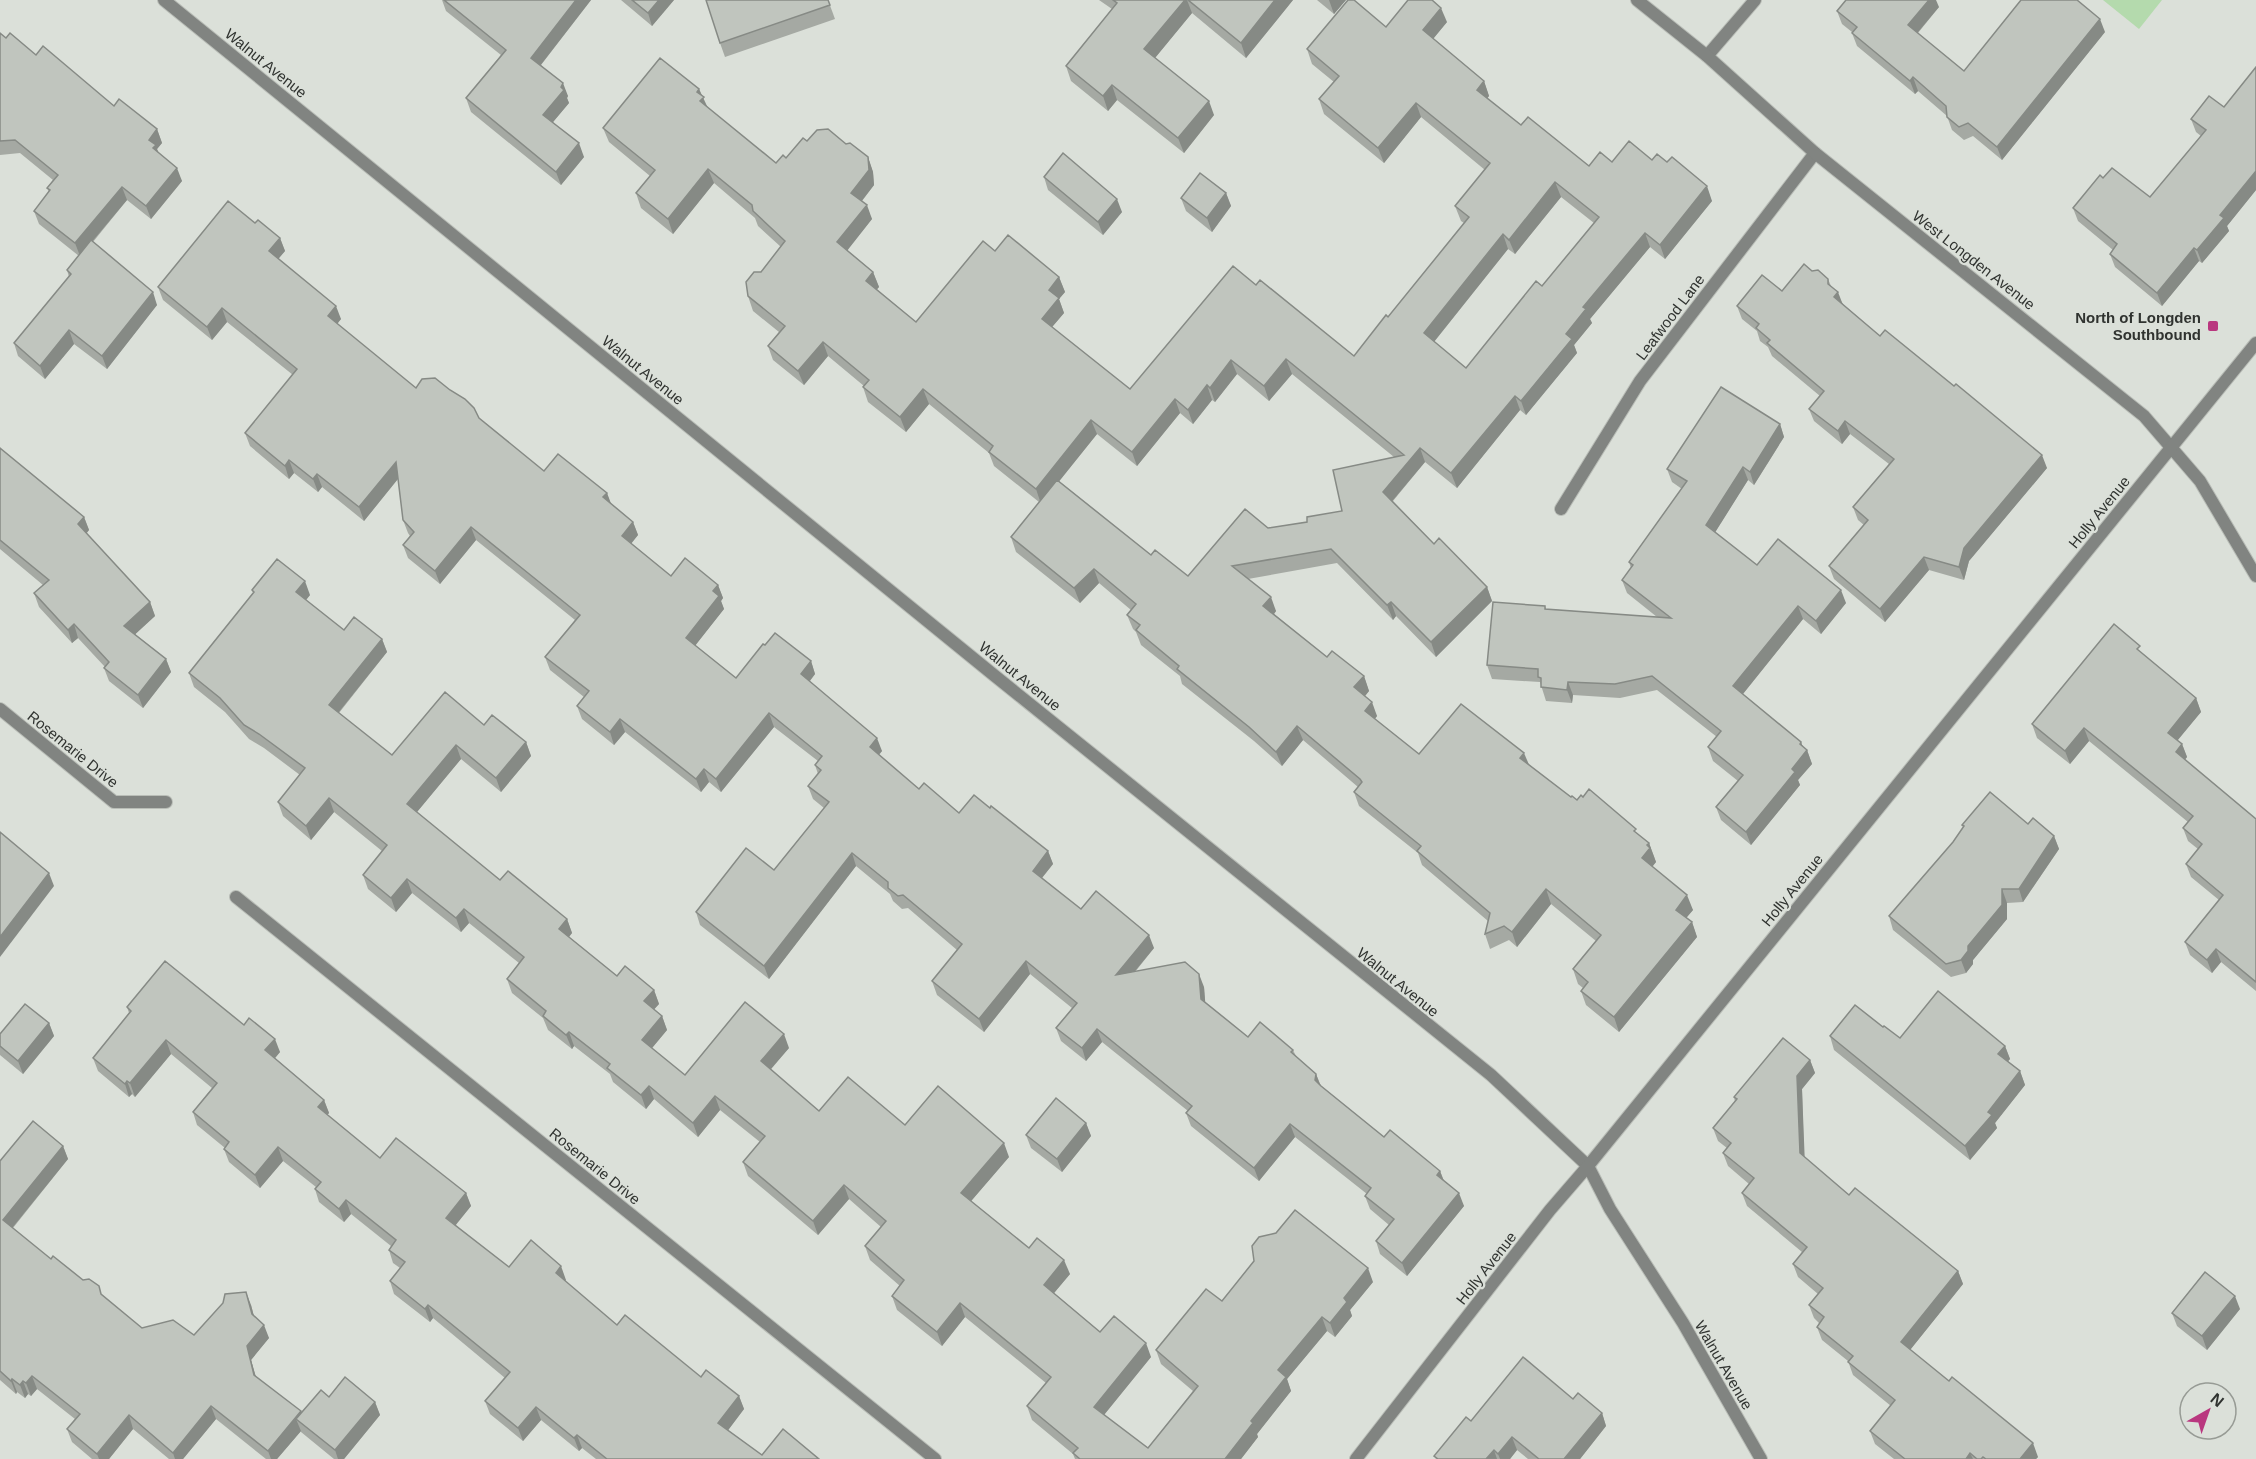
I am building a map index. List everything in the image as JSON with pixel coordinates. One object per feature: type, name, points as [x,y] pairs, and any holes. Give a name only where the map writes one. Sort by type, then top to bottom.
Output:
[{"type":"street","name":"Walnut Avenue","points":[[164,0],[1481,1068],[1588,1166],[1610,1209],[1683,1323],[1761,1459]]},
{"type":"street","name":"West Longden Avenue","points":[[1637,0],[1707,56],[1815,153],[2144,416],[2200,481],[2256,576]]},
{"type":"street","points":[[1707,56],[1755,0]]},
{"type":"street","name":"Leafwood Lane","points":[[1561,509],[1640,381],[1815,153]]},
{"type":"street","name":"Holly Avenue","points":[[1356,1459],[1550,1210],[2256,343]]},
{"type":"street","name":"Rosemarie Drive","points":[[0,709],[114,802],[166,802]]},
{"type":"street","name":"Rosemarie Drive","points":[[236,897],[935,1459]]},
{"type":"green space","points":[[2103,0],[2162,0],[2139,29]]},
{"type":"building","points":[[444,0],[576,0],[531,58],[563,83],[561,87],[564,90],[543,115],[579,143],[556,172],[466,98],[506,50]]},
{"type":"building","points":[[632,0],[659,0],[648,13]]},
{"type":"building","points":[[706,0],[828,0],[830,5],[720,43]]},
{"type":"building","points":[[1113,0],[1185,0],[1144,49],[1209,101],[1178,138],[1112,85],[1103,96],[1066,66],[1117,3]]},
{"type":"building","points":[[1188,0],[1275,0],[1241,43]]},
{"type":"building","points":[[1348,0],[1354,0],[1386,27],[1408,0],[1432,0],[1441,8],[1423,30],[1484,81],[1477,90],[1521,125],[1528,117],[1589,166],[1600,152],[1612,162],[1629,141],[1652,160],[1657,154],[1667,162],[1672,157],[1707,186],[1660,245],[1645,233],[1583,307],[1586,309],[1566,334],[1572,339],[1521,401],[1515,396],[1451,473],[1420,448],[1383,492],[1434,544],[1439,538],[1487,587],[1431,642],[1391,602],[1387,605],[1331,549],[1232,566],[1271,597],[1263,606],[1327,657],[1332,651],[1364,676],[1354,687],[1372,702],[1365,711],[1419,754],[1461,704],[1524,753],[1520,758],[1571,797],[1577,800],[1581,795],[1583,797],[1589,789],[1649,843],[1647,845],[1650,848],[1642,858],[1687,895],[1676,910],[1692,922],[1614,1017],[1581,991],[1588,982],[1573,969],[1601,935],[1546,889],[1512,932],[1504,926],[1485,934],[1490,913],[1417,851],[1421,846],[1354,792],[1362,782],[1360,779],[1297,726],[1276,752],[1249,727],[1177,669],[1179,666],[1136,630],[1140,625],[1127,615],[1136,604],[1094,569],[1074,588],[1011,537],[1057,480],[1151,555],[1155,550],[1188,576],[1245,509],[1268,528],[1307,522],[1307,517],[1342,511],[1333,470],[1404,455],[1286,359],[1264,386],[1231,360],[1210,388],[1207,385],[1188,410],[1175,399],[1132,452],[1091,420],[1036,489],[989,452],[993,446],[923,389],[900,417],[863,387],[869,380],[823,342],[798,371],[768,346],[785,326],[748,296],[746,282],[754,272],[761,272],[785,241],[753,211],[752,205],[708,169],[668,219],[636,193],[655,170],[603,128],[660,58],[699,89],[697,92],[704,97],[700,101],[776,163],[783,155],[786,158],[803,138],[807,141],[817,130],[828,129],[846,144],[850,143],[868,157],[869,170],[851,193],[867,205],[837,242],[873,272],[866,281],[916,322],[983,241],[995,251],[1008,235],[1059,277],[1049,290],[1059,298],[1042,319],[1130,389],[1233,266],[1256,285],[1260,280],[1354,356],[1469,217],[1455,206],[1490,163],[1416,103],[1378,148],[1319,99],[1339,76],[1307,49]],"holes":[[[1555,182],[1599,217],[1542,286],[1536,281],[1466,368],[1424,333],[1503,234],[1509,240]]]},
{"type":"building","points":[[1846,0],[1929,0],[1908,25],[1964,71],[2021,0],[2077,0],[2100,19],[1997,147],[1968,123],[1959,127],[1947,117],[1946,106],[1913,77],[1910,81],[1852,33],[1857,27],[1837,11]]},
{"type":"building","points":[[0,33],[6,38],[10,33],[36,55],[43,46],[114,106],[119,99],[157,129],[149,140],[156,145],[153,148],[177,168],[146,206],[122,187],[75,243],[34,211],[50,190],[47,188],[58,175],[15,140],[0,141]]},
{"type":"building","points":[[2256,67],[2256,171],[2220,215],[2224,218],[2197,250],[2194,248],[2157,293],[2110,254],[2117,244],[2073,208],[2100,175],[2103,178],[2112,168],[2150,197],[2206,130],[2191,119],[2209,96],[2224,107]]},
{"type":"building","points":[[1063,153],[1117,199],[1098,222],[1044,177]]},
{"type":"building","points":[[1200,173],[1226,193],[1207,218],[1181,198]]},
{"type":"building","points":[[228,201],[255,223],[258,220],[280,238],[269,251],[336,306],[328,316],[416,388],[422,379],[435,378],[465,399],[474,408],[479,418],[544,471],[558,454],[607,493],[603,497],[633,522],[622,536],[671,576],[685,558],[718,585],[713,591],[719,596],[686,638],[736,678],[763,644],[765,645],[775,633],[811,661],[801,674],[877,738],[870,747],[919,789],[924,783],[959,813],[974,795],[1048,851],[1033,871],[1081,909],[1096,891],[1149,935],[1116,975],[1185,962],[1199,974],[1201,999],[1248,1037],[1260,1022],[1293,1050],[1291,1052],[1316,1074],[1315,1080],[1321,1086],[1384,1137],[1390,1130],[1440,1171],[1437,1175],[1459,1193],[1402,1263],[1376,1241],[1394,1219],[1365,1196],[1371,1188],[1290,1124],[1254,1168],[1186,1113],[1192,1106],[1097,1029],[1082,1048],[1056,1028],[1077,1003],[1026,961],[979,1019],[932,981],[962,944],[903,895],[898,896],[888,888],[888,882],[852,853],[764,966],[696,912],[746,848],[774,870],[829,802],[808,786],[821,770],[815,765],[822,756],[769,713],[716,779],[704,769],[696,779],[620,719],[610,732],[577,706],[589,691],[545,657],[580,615],[471,527],[435,571],[403,545],[414,532],[403,520],[396,462],[359,507],[317,474],[313,479],[289,460],[285,466],[245,433],[297,369],[222,308],[207,327],[158,287]]},
{"type":"building","points":[[91,240],[153,292],[102,356],[69,330],[40,366],[14,343],[71,274],[67,270]]},
{"type":"building","points":[[1804,264],[1812,271],[1818,270],[1828,279],[1828,284],[1838,292],[1834,297],[1880,336],[1885,330],[1954,386],[1956,384],[2042,455],[1964,548],[1959,567],[1924,557],[1880,609],[1829,566],[1868,520],[1853,507],[1894,459],[1845,421],[1838,431],[1809,409],[1824,391],[1767,343],[1770,340],[1756,328],[1759,324],[1737,306],[1762,275],[1782,291]]},
{"type":"building","points":[[1721,387],[1780,424],[1750,472],[1743,467],[1706,525],[1757,565],[1778,539],[1841,590],[1816,621],[1798,606],[1733,686],[1801,742],[1800,744],[1807,750],[1792,769],[1795,772],[1746,832],[1716,807],[1743,775],[1708,747],[1721,731],[1652,676],[1615,684],[1568,682],[1567,690],[1541,687],[1538,669],[1487,665],[1493,602],[1545,606],[1545,609],[1671,618],[1622,580],[1633,565],[1629,562],[1687,481],[1667,469]]},
{"type":"building","points":[[0,448],[84,517],[78,524],[150,602],[124,626],[166,659],[138,695],[104,668],[109,662],[74,624],[68,630],[34,593],[49,580],[0,540]]},
{"type":"building","points":[[277,559],[305,581],[296,592],[344,630],[354,617],[382,639],[329,705],[392,755],[445,692],[484,725],[492,715],[526,742],[496,778],[456,745],[407,804],[500,880],[508,871],[567,919],[559,929],[617,976],[625,966],[654,990],[644,1001],[662,1016],[642,1040],[685,1075],[745,1002],[784,1034],[761,1061],[819,1111],[848,1077],[905,1125],[938,1086],[1004,1143],[961,1193],[1029,1248],[1037,1238],[1064,1260],[1044,1285],[1100,1332],[1114,1316],[1146,1343],[1094,1407],[1148,1448],[1198,1386],[1156,1350],[1206,1289],[1222,1301],[1254,1261],[1252,1246],[1259,1237],[1276,1233],[1295,1210],[1368,1268],[1344,1298],[1347,1302],[1330,1323],[1322,1317],[1278,1370],[1286,1377],[1251,1421],[1253,1423],[1225,1459],[1080,1459],[1073,1453],[1078,1448],[1027,1406],[1051,1377],[960,1303],[937,1332],[892,1296],[904,1280],[865,1246],[886,1221],[844,1185],[813,1221],[743,1162],[765,1136],[715,1096],[693,1123],[649,1086],[641,1095],[607,1068],[610,1064],[569,1032],[566,1035],[543,1016],[546,1011],[507,979],[524,957],[464,909],[456,918],[407,879],[391,898],[363,875],[387,845],[329,798],[306,826],[278,802],[305,768],[244,725],[220,698],[189,673],[254,592],[252,590]]},
{"type":"building","points":[[2114,624],[2140,646],[2137,649],[2196,698],[2168,733],[2182,744],[2176,752],[2256,819],[2256,982],[2216,949],[2207,960],[2185,942],[2223,895],[2186,864],[2202,844],[2183,828],[2193,816],[2084,728],[2065,751],[2032,724]]},
{"type":"building","points":[[1990,792],[2028,824],[2033,818],[2054,836],[2019,889],[2002,889],[2002,905],[1968,946],[1968,951],[1961,960],[1946,964],[1889,916],[1953,842],[1964,826],[1962,825]]},
{"type":"building","points":[[0,832],[49,873],[0,937]]},
{"type":"building","points":[[165,961],[244,1025],[249,1018],[275,1039],[265,1050],[324,1100],[318,1107],[380,1158],[396,1138],[466,1193],[446,1218],[509,1267],[531,1240],[561,1266],[556,1273],[617,1325],[625,1315],[701,1377],[706,1370],[739,1396],[718,1423],[762,1455],[783,1429],[819,1459],[607,1459],[577,1435],[574,1438],[536,1407],[518,1428],[485,1401],[510,1372],[428,1305],[425,1309],[390,1281],[405,1262],[389,1250],[396,1240],[346,1200],[339,1209],[315,1189],[321,1182],[278,1147],[255,1175],[224,1149],[229,1142],[193,1112],[217,1083],[166,1040],[130,1083],[127,1081],[125,1084],[93,1058],[131,1011],[127,1007]]},
{"type":"building","points":[[1938,991],[2005,1046],[1998,1054],[2020,1071],[1988,1112],[1992,1115],[1965,1146],[1830,1036],[1855,1005],[1900,1038]]},
{"type":"building","points":[[25,1004],[49,1023],[18,1061],[0,1046],[0,1034]]},
{"type":"building","points":[[1783,1038],[1810,1060],[1797,1076],[1800,1153],[1849,1195],[1855,1188],[1958,1271],[1901,1342],[1949,1381],[1952,1377],[2033,1443],[2020,1459],[1986,1459],[1983,1457],[1977,1459],[1970,1453],[1966,1459],[1905,1459],[1870,1431],[1895,1400],[1848,1362],[1853,1356],[1817,1327],[1824,1317],[1809,1305],[1823,1288],[1793,1264],[1807,1247],[1742,1193],[1754,1178],[1723,1153],[1731,1143],[1713,1128],[1737,1099],[1734,1097]]},
{"type":"building","points":[[1056,1098],[1086,1123],[1057,1159],[1026,1135]]},
{"type":"building","points":[[33,1121],[63,1146],[3,1220],[51,1259],[53,1256],[83,1280],[89,1279],[99,1286],[101,1294],[142,1328],[173,1320],[194,1335],[223,1303],[225,1294],[246,1292],[252,1314],[264,1325],[247,1346],[254,1375],[301,1411],[268,1451],[211,1406],[173,1453],[129,1415],[97,1454],[67,1429],[80,1414],[32,1376],[26,1383],[23,1381],[20,1385],[12,1379],[11,1381],[0,1371],[0,1161]]},
{"type":"building","points":[[2205,1272],[2235,1296],[2202,1336],[2172,1313]]},
{"type":"building","points":[[1523,1357],[1573,1399],[1578,1393],[1602,1413],[1564,1459],[1539,1459],[1512,1437],[1498,1454],[1494,1450],[1486,1459],[1438,1459],[1434,1456],[1466,1417],[1471,1421]]},
{"type":"building","points":[[345,1377],[375,1402],[335,1450],[296,1419],[321,1390],[329,1397]]},
{"type":"place","name":"North of Longden Southbound","points":[[2213,326]]}]
